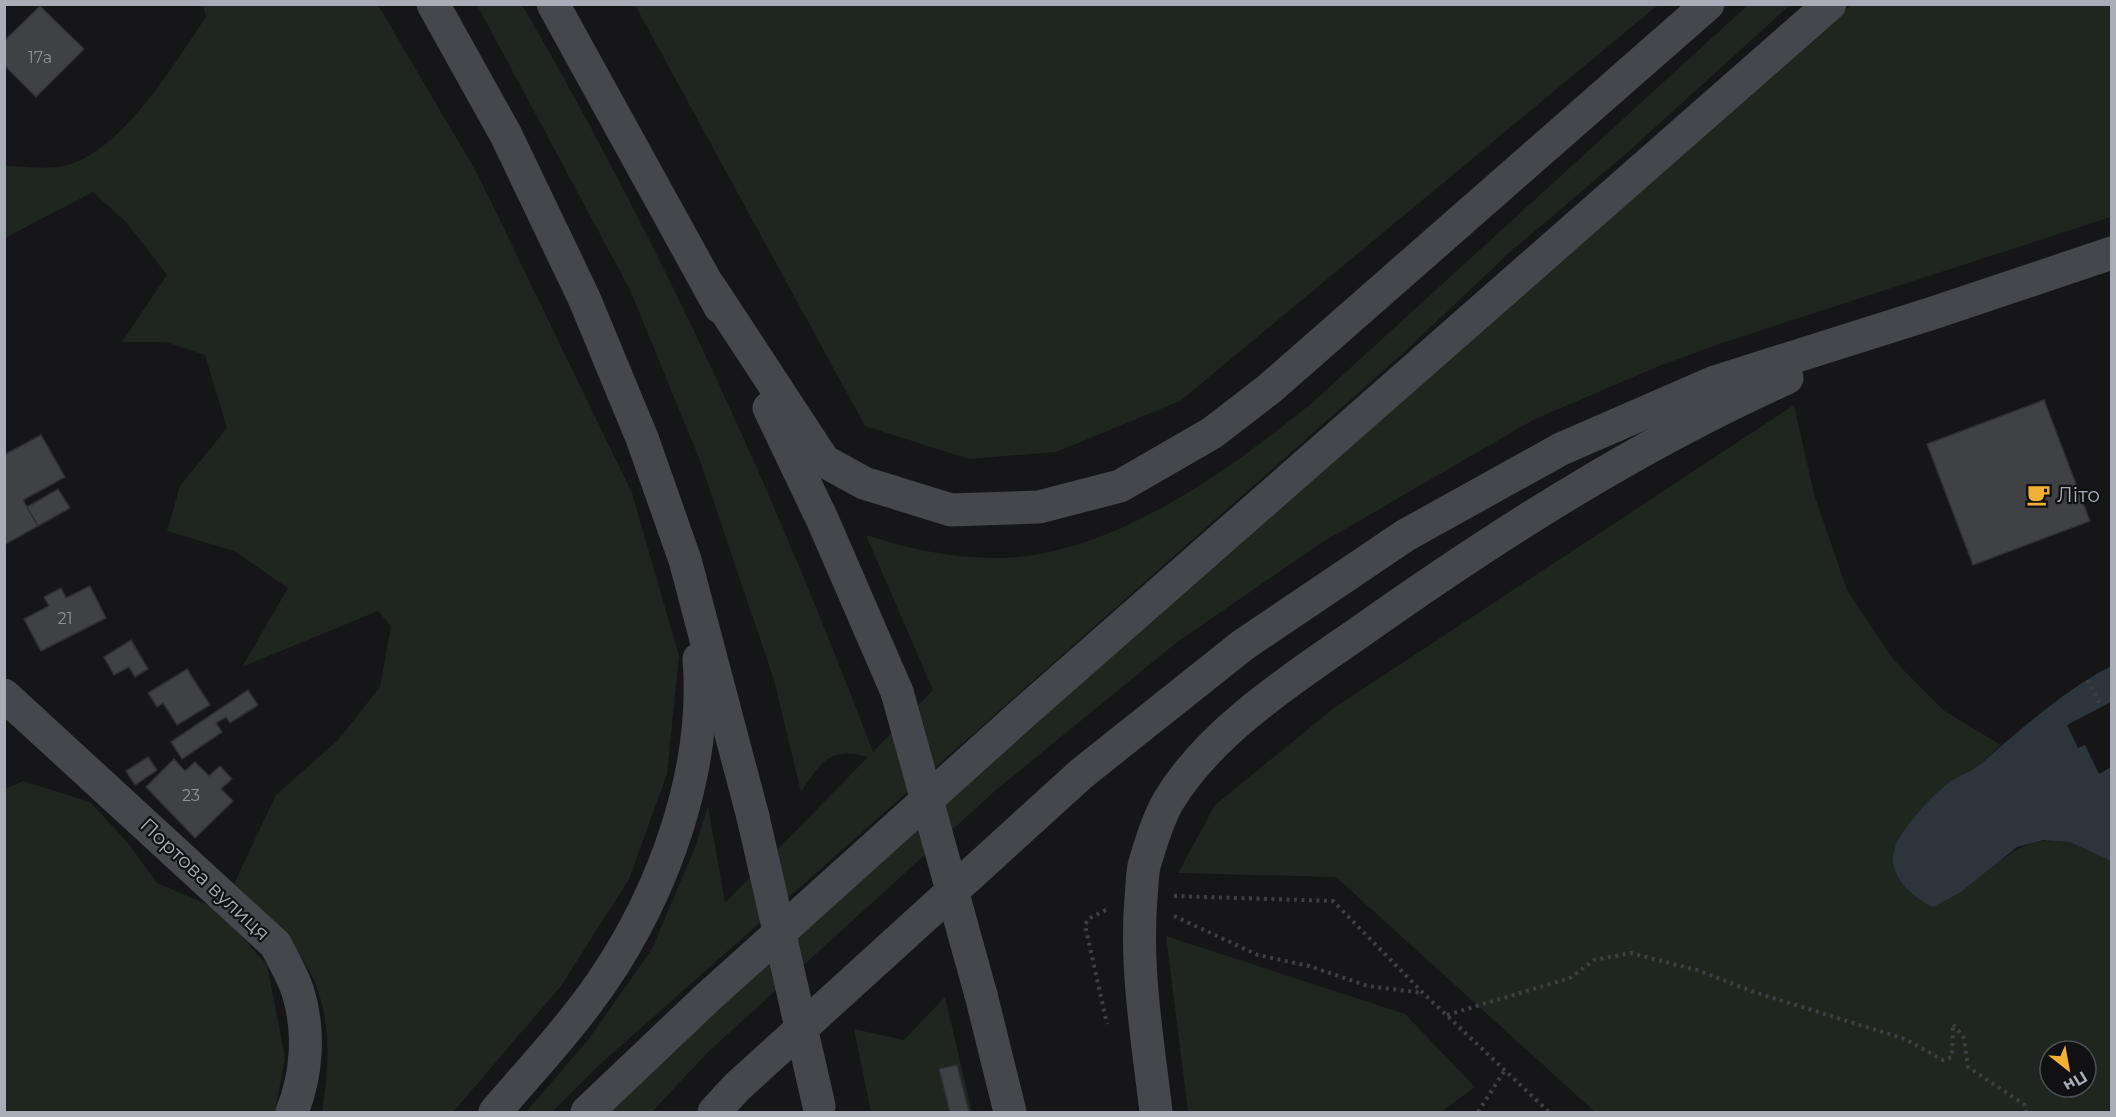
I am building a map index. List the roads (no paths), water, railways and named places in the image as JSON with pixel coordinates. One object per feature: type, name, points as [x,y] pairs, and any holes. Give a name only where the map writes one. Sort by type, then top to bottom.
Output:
[{"type":"main road","points":[[433,4],[506,135],[584,298],[642,438],[685,560],[753,817],[820,1109]]},
{"type":"main road","points":[[553,4],[710,287],[823,521],[897,692],[981,995],[1010,1113]]},
{"type":"main road","points":[[710,287],[824,461],[864,483],[951,510],[1039,507],[1120,486],[1212,433],[1269,389],[1708,4]]},
{"type":"main road","points":[[587,1113],[707,998],[1021,715],[1830,4]]},
{"type":"main road","points":[[714,1113],[737,1087],[1081,774],[1243,645],[1406,535],[1561,449],[1715,382],[2112,253]]},
{"type":"main road","points":[[1156,1113],[1141,980],[1141,900],[1144,868],[1168,801],[1206,753],[1273,693],[1428,584],[1580,485],[1721,408],[1933,313]]},
{"type":"main road","points":[[495,1113],[602,982],[636,925],[684,812],[695,750],[699,667],[695,616],[685,560]]},
{"type":"main road","name":"Портова вулиця","points":[[4,694],[276,945],[298,992],[306,1045],[300,1091],[292,1113]]},
{"type":"place","name":"Літо","points":[[2039,495]]}]
